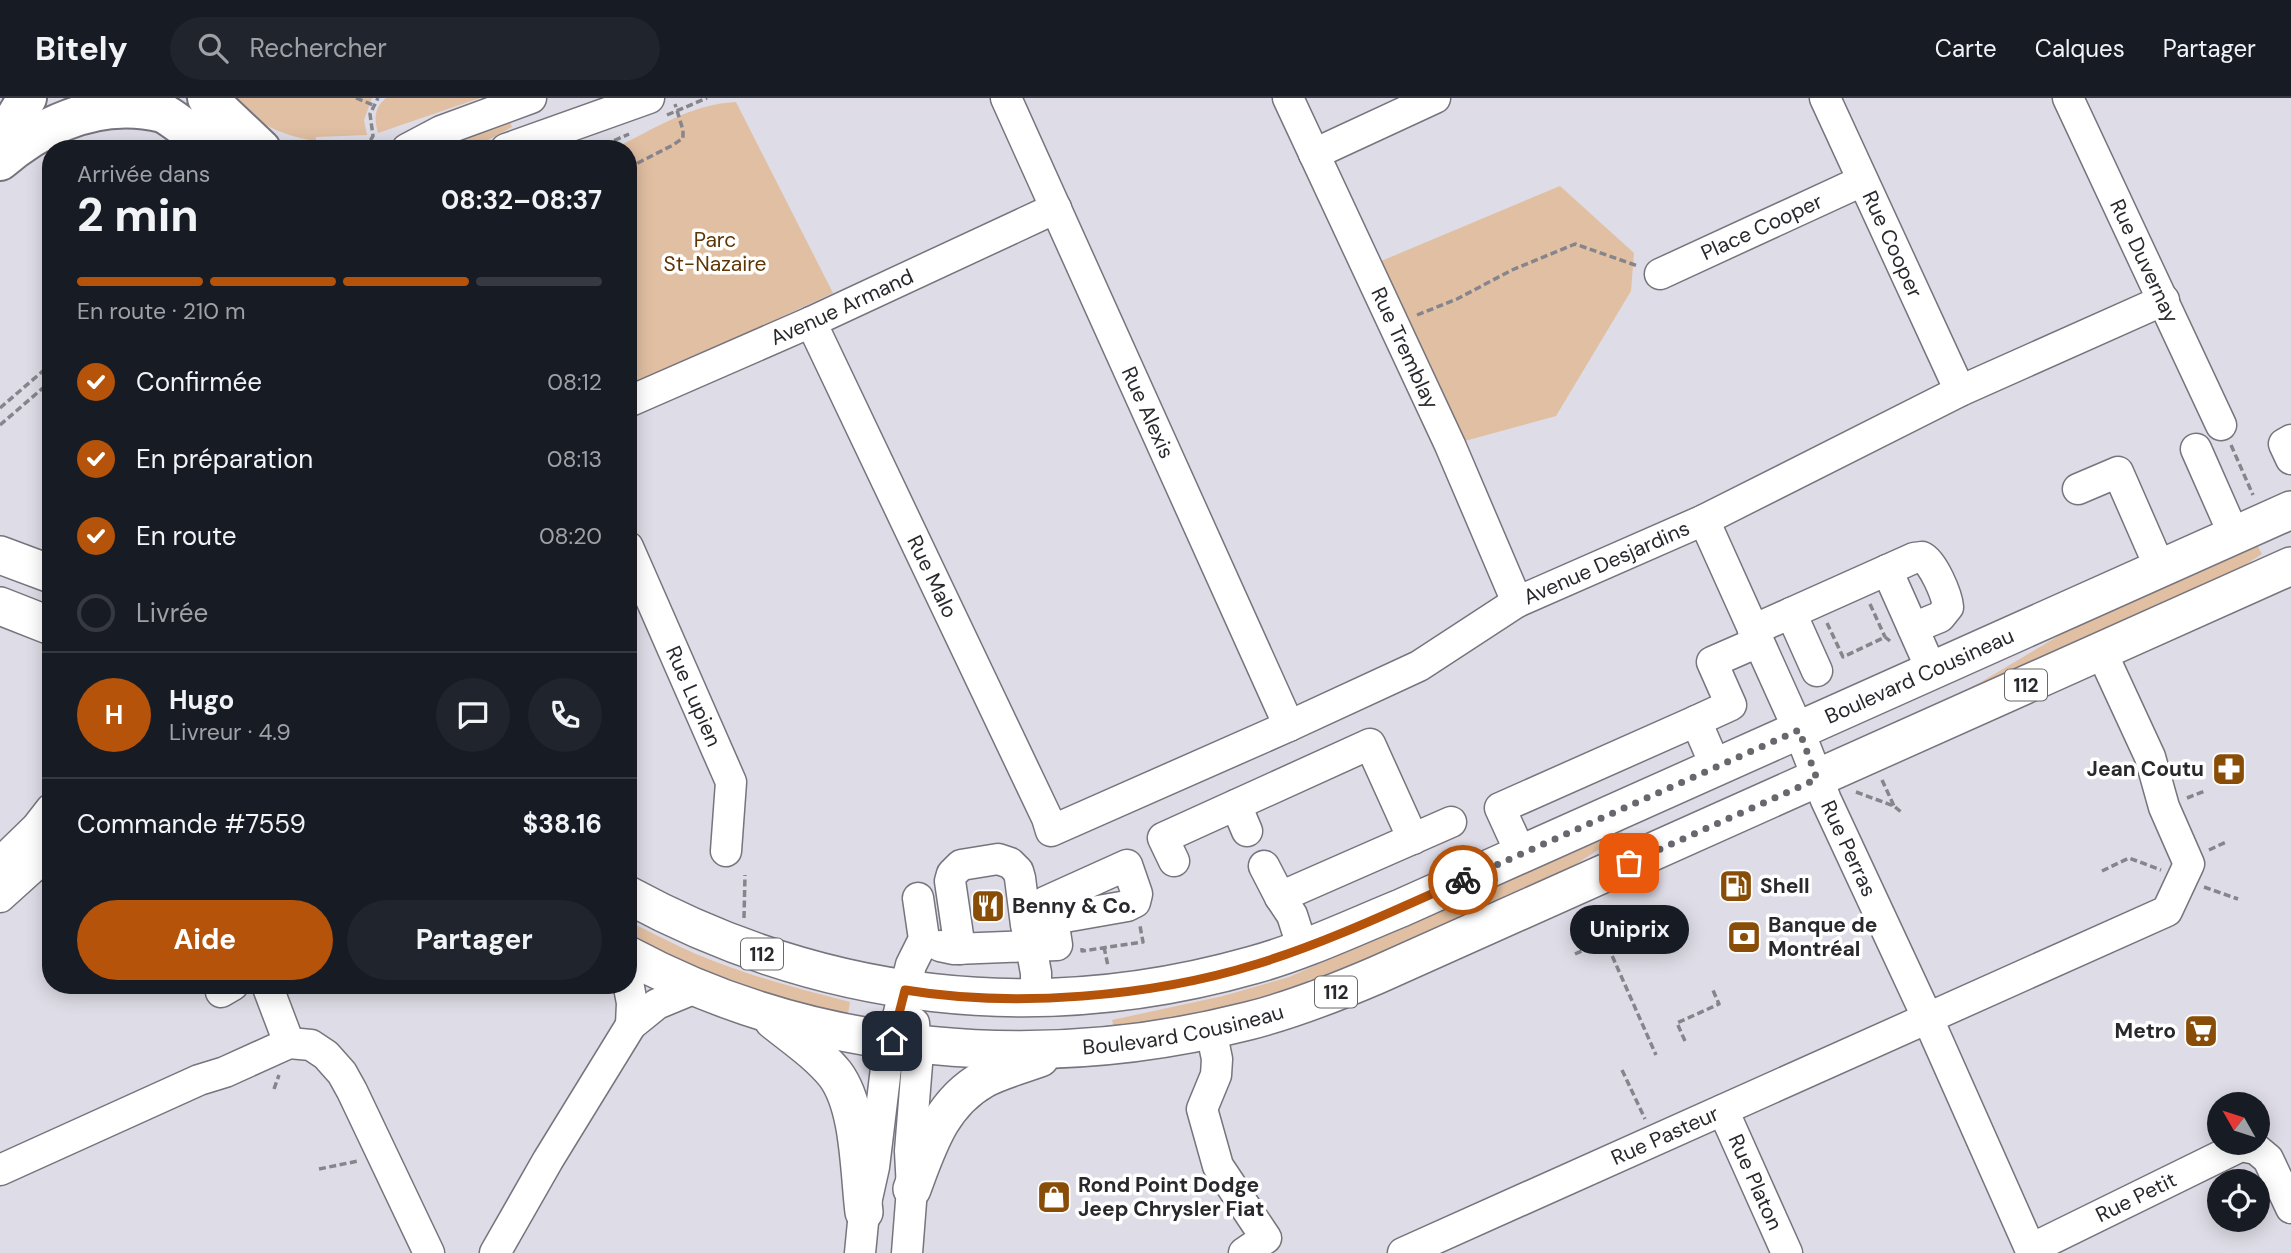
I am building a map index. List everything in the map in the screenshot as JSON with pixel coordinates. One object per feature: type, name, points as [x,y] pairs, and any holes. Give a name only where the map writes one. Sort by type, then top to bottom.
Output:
[{"type":"highway","points":[[0,144],[27,98]]},
{"type":"highway","points":[[207,98],[251,140]]},
{"type":"highway","points":[[0,161],[52,120],[78,108],[103,101],[125,101],[150,107],[173,119],[199,140]]},
{"type":"main road","name":"Boulevard Cousineau","points":[[637,900],[681,922],[745,948],[835,976],[913,971],[976,996],[1036,998],[1146,989],[1253,965],[1303,949],[1932,671],[2234,535],[2274,507]]},
{"type":"main road","points":[[0,555],[42,571]]},
{"type":"main road","name":"Boulevard Cousineau","points":[[637,959],[698,987],[761,1011],[835,1031],[904,1042],[998,1050],[1096,1048],[1210,1030],[1290,1009],[1367,979],[2291,566]]},
{"type":"main road","points":[[0,606],[42,622]]},
{"type":"main road","points":[[761,1011],[826,1064],[845,1092],[854,1127],[863,1212]]},
{"type":"main road","points":[[912,1189],[934,1130],[956,1101],[983,1080],[1059,1049]]},
{"type":"street","points":[[424,140],[441,131],[531,98]]},
{"type":"street","name":"Rue Alexis","points":[[1006,98],[1289,726]]},
{"type":"street","name":"Rue Tremblay","points":[[1288,98],[1450,445],[1517,602]]},
{"type":"street","points":[[1314,154],[1435,98]]},
{"type":"street","name":"Rue Cooper","points":[[1825,98],[1959,391]]},
{"type":"street","name":"Rue Duvernay","points":[[2068,98],[2226,434]]},
{"type":"street","points":[[535,140],[662,101]]},
{"type":"street","name":"Place Cooper","points":[[1660,274],[1862,181]]},
{"type":"street","name":"Avenue Armand","points":[[637,398],[811,322],[1056,208]]},
{"type":"street","name":"Avenue Desjardins","points":[[1051,831],[1419,666],[1517,602],[1704,520],[1959,391],[2164,300]]},
{"type":"street","name":"Rue Malo","points":[[811,322],[1051,831]]},
{"type":"street","points":[[2291,440],[2284,444],[2291,459]]},
{"type":"street","points":[[2196,449],[2234,535]]},
{"type":"street","points":[[2078,489],[2118,472],[2160,568]]},
{"type":"street","name":"Rue Perras","points":[[1704,520],[1799,730],[1817,779],[2031,1251]]},
{"type":"street","points":[[1521,854],[1500,808],[1731,705],[1712,662],[1791,613],[1918,557],[1926,558],[1931,564],[1948,607],[1940,617],[1913,628]]},
{"type":"street","name":"Rue Lupien","points":[[637,567],[732,782],[726,851]]},
{"type":"street","points":[[1887,570],[1932,671]]},
{"type":"street","points":[[1791,613],[1817,671]]},
{"type":"street","points":[[2101,652],[2150,757],[2164,807],[2189,864],[2182,879]]},
{"type":"street","points":[[1696,721],[1716,767]]},
{"type":"street","points":[[1174,861],[1163,838],[1241,818],[1370,744],[1413,839]]},
{"type":"street","points":[[0,863],[42,821]]},
{"type":"street","points":[[1280,897],[1451,822]]},
{"type":"street","points":[[0,897],[42,859]]},
{"type":"street","points":[[960,949],[950,881],[952,874],[961,865],[998,859],[1010,863],[1018,871],[1036,973],[1036,998]]},
{"type":"street","points":[[913,971],[943,947],[960,949],[1057,944],[1053,919],[1127,906],[1135,902],[1137,894],[1126,865]]},
{"type":"street","points":[[1264,866],[1292,915],[1303,949]]},
{"type":"street","name":"Rue Pasteur","points":[[1403,1253],[2167,911],[2182,879]]},
{"type":"street","points":[[907,1253],[916,1064],[904,1042],[918,898]]},
{"type":"street","points":[[495,1253],[548,1160],[631,1025],[657,1004],[698,987]]},
{"type":"street","points":[[270,994],[289,1044]]},
{"type":"street","points":[[630,994],[631,1025]]},
{"type":"street","points":[[1210,1030],[1217,1059],[1216,1074],[1202,1109],[1218,1166],[1266,1238],[1244,1253]]},
{"type":"street","points":[[860,1253],[863,1212],[874,1167],[887,1060],[904,1042]]},
{"type":"street","points":[[0,1170],[199,1080],[225,1072],[289,1044],[311,1045],[326,1055],[342,1073],[385,1156],[429,1253]]},
{"type":"street","name":"Rue Platon","points":[[1723,1110],[1787,1253]]},
{"type":"street","name":"Rue Petit","points":[[2031,1251],[2241,1146],[2256,1149],[2268,1159],[2291,1208]]},
{"type":"path","points":[[356,98],[373,105]]},
{"type":"path","points":[[371,140],[373,136],[369,120],[378,98]]},
{"type":"path","points":[[637,163],[683,138],[683,130],[662,101]]},
{"type":"path","points":[[1394,324],[1457,299],[1512,270],[1575,244],[1660,274]]},
{"type":"path","points":[[0,408],[42,372]]},
{"type":"path","points":[[0,425],[42,389]]},
{"type":"path","points":[[2226,434],[2274,507]]},
{"type":"path","points":[[1825,618],[1843,657],[1885,637]]},
{"type":"path","points":[[1878,773],[1894,806]]},
{"type":"path","points":[[1855,790],[1857,794],[1894,806],[1901,812]]},
{"type":"path","points":[[2102,871],[2129,858],[2238,899]]},
{"type":"path","points":[[743,922],[745,874]]},
{"type":"path","points":[[1589,903],[1656,1055]]},
{"type":"path","points":[[1081,941],[1082,951],[1143,942],[1139,923]]},
{"type":"path","points":[[1575,954],[1605,940]]},
{"type":"path","points":[[1776,946],[1787,941]]},
{"type":"path","points":[[1104,947],[1108,968]]},
{"type":"path","points":[[1685,1041],[1677,1023],[1719,1004],[1712,988]]},
{"type":"path","points":[[1622,1070],[1655,1140]]},
{"type":"path","points":[[318,1170],[385,1156]]},
{"type":"green space","points":[[227,98],[372,98],[364,120],[367,135],[303,139],[268,126]]},
{"type":"green space","points":[[386,98],[480,98],[378,133],[376,114]]},
{"type":"green space","name":"Parc St-Nazaire","points":[[736,102],[833,293],[637,384],[637,140],[630,140],[687,113]]},
{"type":"green space","points":[[509,119],[512,127],[488,140],[455,140]]},
{"type":"green space","points":[[1560,186],[1634,253],[1631,291],[1556,416],[1450,445],[1367,267]]},
{"type":"green space","points":[[2257,545],[2262,554],[2231,574],[1952,699],[1951,697],[2070,629]]},
{"type":"green space","points":[[1625,828],[1623,834],[1559,875],[1315,982],[1313,979],[1308,980],[1309,984],[1223,1010],[1129,1026],[1128,1023],[1122,1023],[1122,1027],[1114,1028],[1112,1020],[1223,996],[1289,977]]},
{"type":"green space","points":[[637,925],[734,969],[850,1002],[848,1014],[763,992],[681,961],[637,940]]},
{"type":"way so far","points":[[1463,880],[1799,730],[1817,779],[1629,863]]},
{"type":"place","name":"Jean Coutu","points":[[2229,769]]},
{"type":"place","name":"Uniprix","points":[[1629,863]]},
{"type":"place","name":"Shell","points":[[1736,886]]},
{"type":"place","name":"Benny & Co.","points":[[988,906]]},
{"type":"place","name":"Banque de Montréal","points":[[1744,937]]},
{"type":"place","name":"Metro","points":[[2201,1031]]},
{"type":"place","name":"Rond Point Dodge Jeep Chrysler Fiat","points":[[1054,1197]]},
{"type":"route","points":[[892,1041],[905,990],[933,994],[1036,998],[1146,989],[1226,972],[1303,949],[1463,880]]}]
